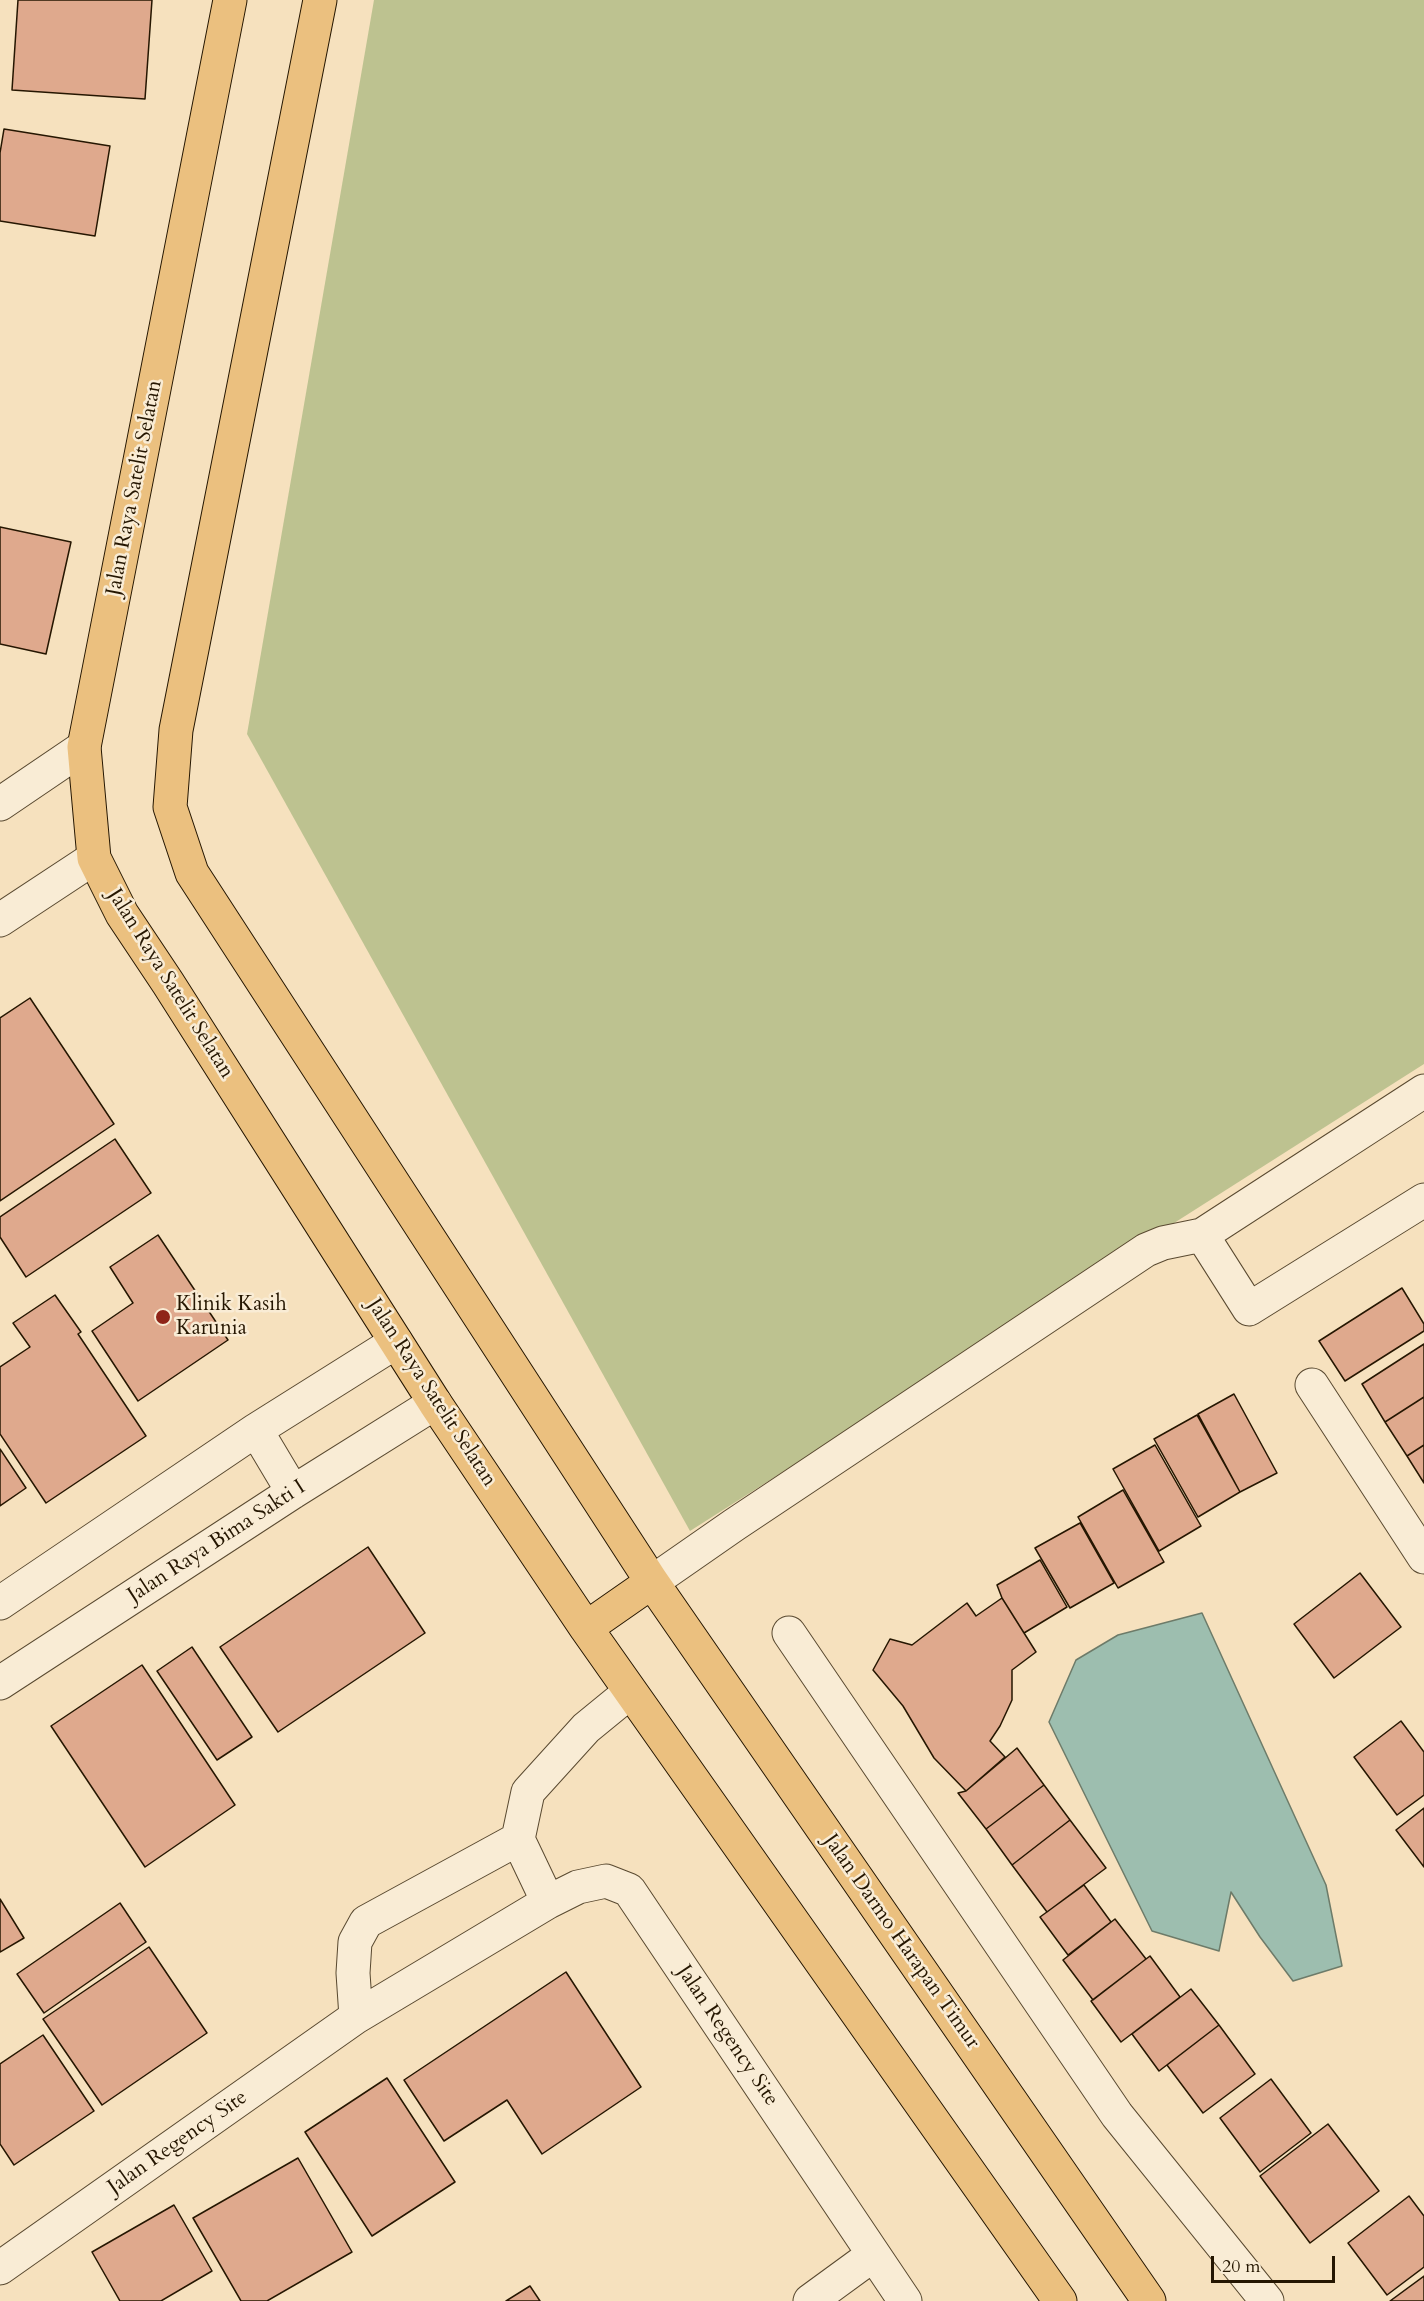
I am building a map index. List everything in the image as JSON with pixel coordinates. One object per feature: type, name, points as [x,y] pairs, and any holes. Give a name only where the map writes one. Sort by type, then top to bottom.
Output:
[{"type":"main road","name":"Jalan Raya Satelit Selatan","points":[[230,0],[84,747],[94,858],[122,914],[435,1403],[586,1628]]},
{"type":"main road","points":[[320,0],[176,730],[170,807],[192,873],[652,1582],[586,1628],[1060,2301]]},
{"type":"main road","name":"Jalan Darmo Harapan Timur","points":[[652,1582],[1149,2301]]},
{"type":"street","points":[[0,804],[84,747]]},
{"type":"street","points":[[0,920],[94,858]]},
{"type":"street","points":[[652,1582],[1146,1250],[1163,1243],[1202,1235],[1424,1091]]},
{"type":"street","points":[[1202,1235],[1249,1309],[1424,1200]]},
{"type":"street","points":[[0,1603],[256,1430],[396,1342]]},
{"type":"street","points":[[1312,1385],[1424,1557]]},
{"type":"street","name":"Jalan Raya Bima Sakti I","points":[[0,1683],[293,1492],[435,1403]]},
{"type":"street","points":[[256,1430],[293,1492]]},
{"type":"street","points":[[789,1633],[1117,2115],[1267,2301]]},
{"type":"street","points":[[548,1902],[518,1839],[528,1792],[586,1728],[630,1692]]},
{"type":"street","points":[[356,2017],[353,1973],[355,1942],[366,1922],[518,1839]]},
{"type":"street","name":"Jalan Regency Site","points":[[0,2268],[356,2017],[548,1902],[578,1887],[606,1881],[629,1890],[905,2301]]},
{"type":"street","points":[[810,2301],[873,2255]]},
{"type":"green space","points":[[374,0],[1424,0],[1424,1064],[690,1531],[247,734]]},
{"type":"shaded area","points":[[1202,1613],[1326,1885],[1342,1966],[1293,1981],[1260,1937],[1231,1892],[1219,1951],[1152,1931],[1049,1722],[1076,1660],[1118,1635]]},
{"type":"building","points":[[18,0],[152,0],[145,99],[12,90]]},
{"type":"building","points":[[4,129],[110,146],[95,236],[0,221],[0,153]]},
{"type":"building","points":[[0,527],[71,542],[46,654],[0,644]]},
{"type":"building","points":[[30,998],[114,1124],[0,1201],[0,1018]]},
{"type":"building","points":[[115,1139],[151,1193],[26,1277],[0,1237],[0,1217]]},
{"type":"building","name":"Klinik Kasih Karunia","points":[[158,1235],[228,1340],[138,1401],[92,1331],[133,1303],[110,1267]]},
{"type":"building","points":[[1402,1288],[1424,1324],[1424,1331],[1345,1381],[1319,1341]]},
{"type":"building","points":[[55,1295],[81,1332],[78,1334],[146,1436],[46,1503],[0,1434],[0,1367],[30,1347],[13,1323]]},
{"type":"building","points":[[1424,1344],[1424,1397],[1385,1422],[1362,1384]]},
{"type":"building","points":[[1234,1394],[1277,1473],[1240,1492],[1198,1414]]},
{"type":"building","points":[[1424,1397],[1424,1445],[1407,1456],[1385,1422]]},
{"type":"building","points":[[1197,1415],[1240,1492],[1198,1517],[1154,1439]]},
{"type":"building","points":[[1155,1445],[1201,1526],[1159,1551],[1113,1469]]},
{"type":"building","points":[[1424,1445],[1424,1483],[1407,1456]]},
{"type":"building","points":[[0,1449],[26,1488],[0,1506]]},
{"type":"building","points":[[1123,1490],[1164,1562],[1118,1588],[1078,1517]]},
{"type":"building","points":[[1080,1523],[1114,1583],[1070,1608],[1035,1548]]},
{"type":"building","points":[[368,1547],[425,1633],[278,1732],[220,1647]]},
{"type":"building","points":[[1040,1560],[1067,1607],[1024,1633],[1002,1598],[997,1585]]},
{"type":"building","points":[[1360,1573],[1401,1627],[1334,1678],[1294,1624]]},
{"type":"building","points":[[1002,1598],[1036,1652],[1012,1670],[1012,1700],[990,1741],[1005,1757],[966,1791],[934,1758],[903,1706],[873,1670],[890,1639],[912,1645],[967,1603],[976,1616]]},
{"type":"building","points":[[192,1647],[252,1737],[217,1760],[157,1671]]},
{"type":"building","points":[[142,1665],[235,1805],[145,1867],[51,1726]]},
{"type":"building","points":[[1401,1721],[1424,1752],[1424,1795],[1397,1815],[1354,1757]]},
{"type":"building","points":[[1017,1748],[1044,1785],[986,1829],[958,1793],[966,1791]]},
{"type":"building","points":[[1044,1785],[1070,1820],[1012,1865],[986,1829]]},
{"type":"building","points":[[1424,1808],[1424,1867],[1396,1830]]},
{"type":"building","points":[[1070,1820],[1106,1868],[1047,1912],[1012,1865]]},
{"type":"building","points":[[1084,1885],[1111,1922],[1068,1955],[1040,1917]]},
{"type":"building","points":[[0,1899],[24,1938],[0,1952]]},
{"type":"building","points":[[120,1903],[146,1942],[44,2013],[17,1974]]},
{"type":"building","points":[[1115,1919],[1146,1959],[1093,2000],[1063,1960]]},
{"type":"building","points":[[149,1947],[207,2033],[102,2105],[43,2019]]},
{"type":"building","points":[[1150,1956],[1180,1997],[1121,2042],[1091,2001]]},
{"type":"building","points":[[566,1972],[641,2087],[542,2154],[507,2100],[444,2141],[404,2080]]},
{"type":"building","points":[[1191,1989],[1219,2025],[1159,2071],[1132,2034]]},
{"type":"building","points":[[1219,2025],[1255,2074],[1203,2113],[1167,2065]]},
{"type":"building","points":[[43,2035],[94,2111],[14,2165],[0,2144],[0,2064]]},
{"type":"building","points":[[387,2078],[455,2182],[372,2236],[305,2132]]},
{"type":"building","points":[[1271,2079],[1311,2133],[1260,2172],[1220,2118]]},
{"type":"building","points":[[1328,2124],[1379,2191],[1310,2243],[1260,2176]]},
{"type":"building","points":[[298,2158],[352,2252],[267,2301],[241,2301],[193,2218]]},
{"type":"building","points":[[1409,2196],[1424,2216],[1424,2267],[1387,2295],[1348,2243]]},
{"type":"building","points":[[174,2205],[212,2271],[161,2301],[120,2301],[92,2252]]},
{"type":"building","points":[[1424,2276],[1424,2301],[1390,2301]]},
{"type":"building","points":[[530,2286],[540,2301],[506,2301]]},
{"type":"place","name":"Klinik Kasih Karunia","points":[[163,1317]]}]
